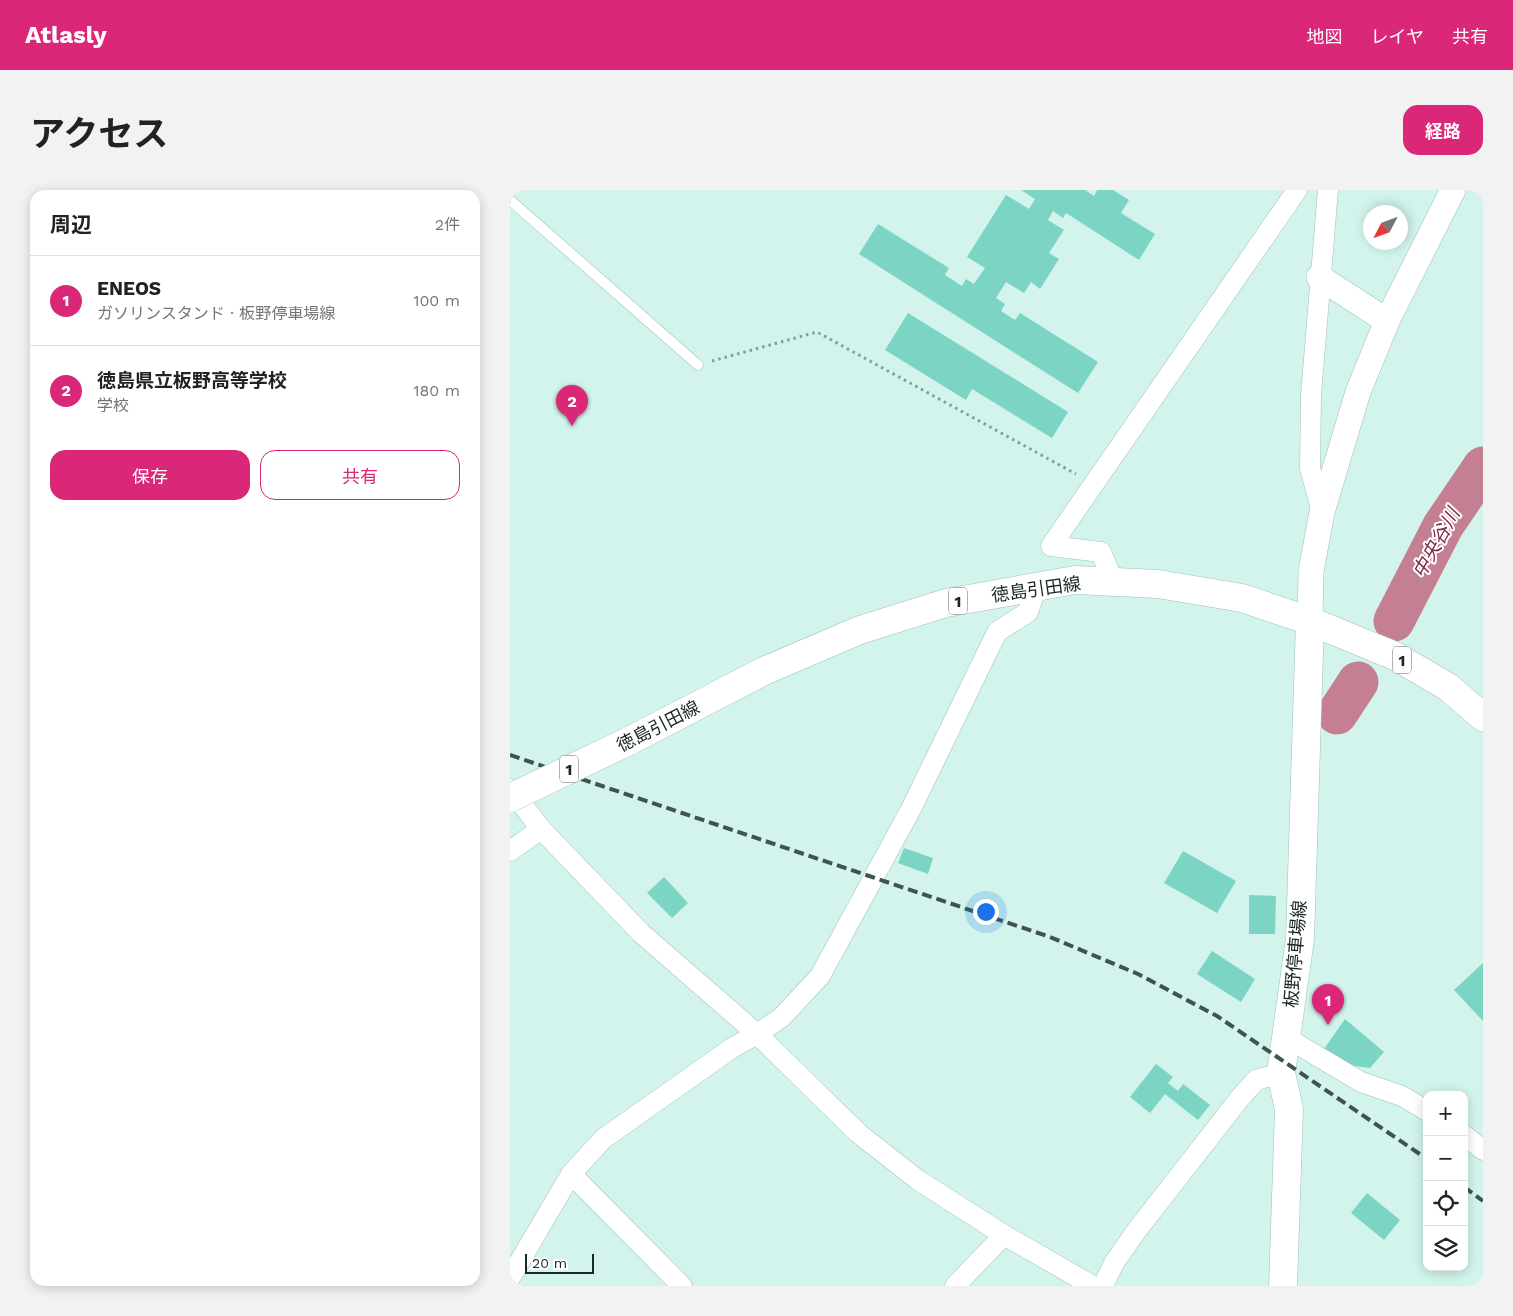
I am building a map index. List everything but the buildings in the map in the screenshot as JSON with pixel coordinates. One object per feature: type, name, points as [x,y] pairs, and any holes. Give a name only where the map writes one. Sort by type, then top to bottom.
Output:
[{"type":"main road","name":"徳島引田線","points":[[510,798],[629,741],[764,671],[860,630],[946,603],[1075,580],[1158,584],[1242,598],[1310,621],[1395,656],[1448,687],[1483,717]]},
{"type":"main road","name":"板野停車場線","points":[[1283,1286],[1289,1109],[1280,1074],[1287,1038],[1300,939],[1310,621]]},
{"type":"street","points":[[1109,582],[1108,572],[1101,552],[1051,546],[1297,190]]},
{"type":"street","points":[[1322,512],[1310,468],[1311,394],[1319,276],[1328,190]]},
{"type":"street","points":[[1310,621],[1311,571],[1322,512],[1358,392],[1387,321],[1453,190]]},
{"type":"street","points":[[1319,276],[1387,321]]},
{"type":"street","points":[[510,1278],[572,1174],[604,1139],[732,1048],[758,1034],[781,1018],[820,976],[911,809],[997,632],[1028,612],[1038,586]]},
{"type":"street","points":[[510,789],[542,829],[641,934],[758,1034],[858,1134],[918,1180],[1004,1235],[1093,1286]]},
{"type":"street","points":[[510,851],[542,829]]},
{"type":"street","points":[[1287,1038],[1362,1082],[1402,1096],[1423,1108]]},
{"type":"street","points":[[1103,1286],[1114,1263],[1137,1230],[1240,1098],[1256,1080],[1280,1074]]},
{"type":"street","points":[[1465,1136],[1483,1150]]},
{"type":"street","points":[[572,1174],[682,1286]]},
{"type":"street","points":[[955,1286],[1004,1235]]},
{"type":"lane","points":[[510,200],[698,365]]},
{"type":"path","points":[[698,365],[817,332],[1094,484]]},
{"type":"waterway","name":"中央谷川","points":[[1394,621],[1443,526],[1483,467]]},
{"type":"waterway","name":"中央谷川","points":[[1337,714],[1358,682]]},
{"type":"railway","points":[[510,755],[1050,937],[1138,974],[1217,1016],[1423,1156]]},
{"type":"railway","points":[[1468,1190],[1483,1201]]},
{"type":"place","name":"徳島県立板野高等学校","points":[[572,426]]},
{"type":"place","name":"ENEOS","points":[[1328,1025]]}]
